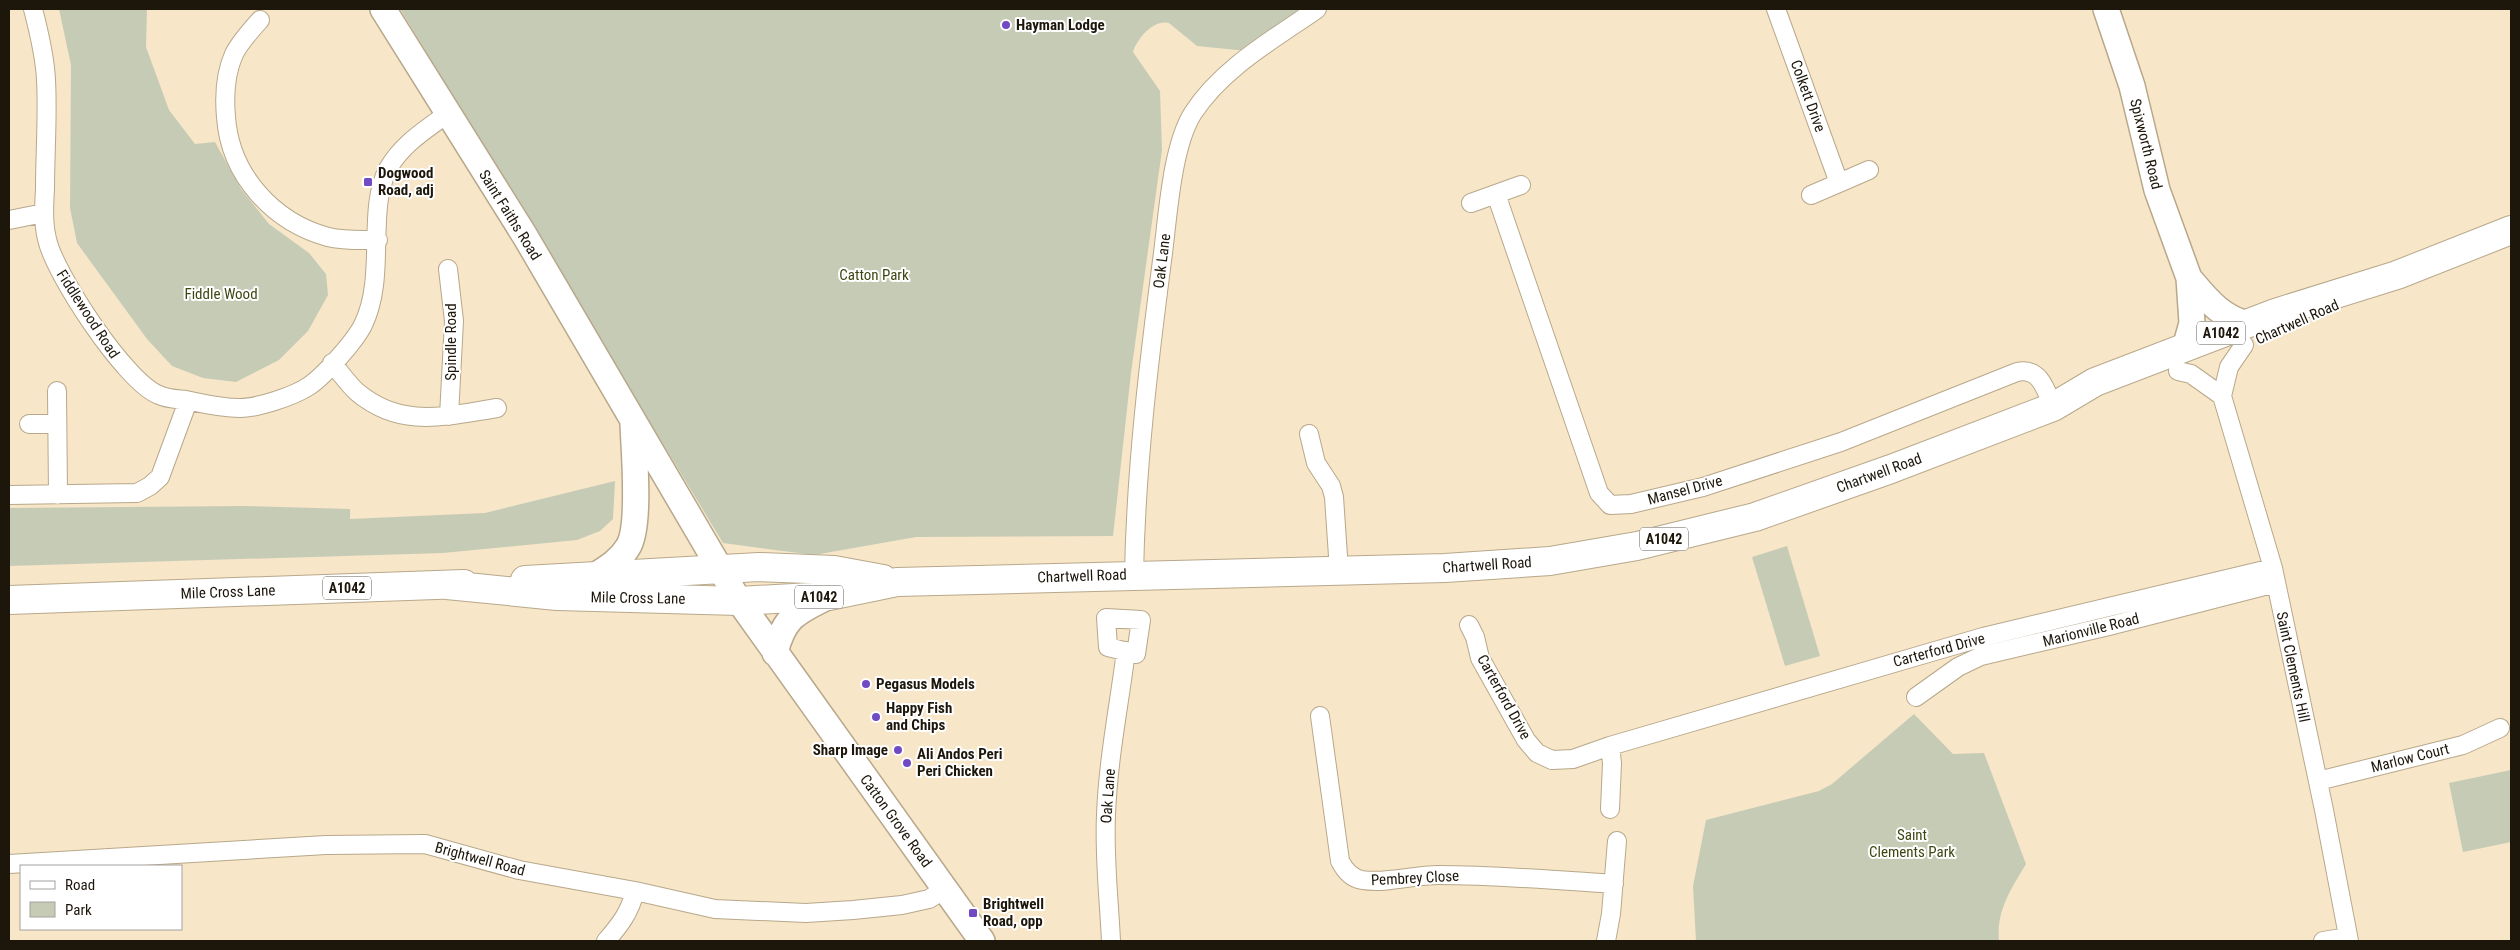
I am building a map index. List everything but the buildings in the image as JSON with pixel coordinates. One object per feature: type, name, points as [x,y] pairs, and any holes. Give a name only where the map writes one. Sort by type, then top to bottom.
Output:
[{"type":"highway","name":"Chartwell Road","points":[[739,601],[829,596],[897,582],[1134,574],[1445,568],[1550,561],[1637,546],[1755,517],[1891,469],[2052,407],[2095,382],[2182,359],[2246,334],[2288,308],[2397,275],[2511,230]]},
{"type":"highway","name":"Chartwell Road","points":[[720,570],[759,567],[834,570],[897,582]]},
{"type":"highway","name":"Mile Cross Lane","points":[[9,600],[247,590],[447,585],[596,575],[720,570]]},
{"type":"highway","name":"Mile Cross Lane","points":[[447,585],[557,596],[739,601]]},
{"type":"street","name":"Fiddlewood Road","points":[[33,9],[41,42],[46,80],[44,213],[46,238],[52,257],[110,351],[129,373],[158,395],[216,408],[246,408],[308,387],[321,376],[348,347],[362,327],[371,304],[376,278],[381,191],[387,170],[416,136],[447,114]]},
{"type":"street","name":"Saint Faiths Road","points":[[383,9],[524,236],[739,601]]},
{"type":"street","name":"Oak Lane","points":[[1134,574],[1135,529],[1149,358],[1171,190],[1180,144],[1192,115],[1210,91],[1245,60],[1317,9]]},
{"type":"street","name":"Colkett Drive","points":[[1776,9],[1839,183]]},
{"type":"street","name":"Spixworth Road","points":[[2106,9],[2132,86],[2157,190],[2190,278],[2192,323],[2182,359]]},
{"type":"street","points":[[260,20],[235,51],[226,74],[227,129],[235,156],[246,178],[264,200],[283,217],[308,230],[330,237],[353,240],[378,240]]},
{"type":"street","points":[[1811,195],[1869,170]]},
{"type":"street","points":[[1471,203],[1521,185]]},
{"type":"street","name":"Mansel Drive","points":[[1496,194],[1599,492],[1610,505],[1631,504],[1703,487],[1841,442],[2017,372],[2032,372],[2038,376],[2052,407]]},
{"type":"street","points":[[9,220],[44,213]]},
{"type":"street","name":"Spindle Road","points":[[448,269],[454,320],[449,416]]},
{"type":"street","name":"Spixworth Road","points":[[2190,278],[2223,314],[2236,321],[2246,334]]},
{"type":"street","name":"Saint Clements Hill","points":[[2246,334],[2228,367],[2222,396],[2274,576],[2318,780],[2349,939]]},
{"type":"street","points":[[2182,359],[2198,378],[2222,396]]},
{"type":"street","points":[[332,363],[356,391],[374,405],[396,414],[421,418],[449,416],[497,408]]},
{"type":"street","points":[[57,391],[58,494]]},
{"type":"street","points":[[9,494],[137,493],[150,486],[160,477],[188,401]]},
{"type":"street","name":"Saint Faiths Road","points":[[596,575],[618,561],[630,546],[635,510],[633,423]]},
{"type":"street","points":[[29,424],[57,424]]},
{"type":"street","points":[[1309,434],[1316,463],[1332,486],[1339,571]]},
{"type":"street","name":"Marionville Road","points":[[1916,697],[1958,667],[1980,656],[2109,626],[2274,576]]},
{"type":"street","name":"Carterford Drive","points":[[1469,625],[1475,637],[1480,658],[1526,740],[1536,753],[1552,760],[1573,759],[1610,746],[1983,637],[2274,576]]},
{"type":"street","points":[[775,653],[782,629],[789,620],[798,612],[829,596]]},
{"type":"street","name":"Catton Grove Road","points":[[739,601],[982,941]]},
{"type":"street","name":"Oak Lane","points":[[1111,941],[1106,815],[1111,756],[1126,651]]},
{"type":"street","name":"Pembrey Close","points":[[1320,716],[1340,861],[1345,871],[1354,878],[1373,880],[1436,875],[1486,876],[1614,884]]},
{"type":"street","name":"Marlow Court","points":[[2318,780],[2463,745],[2500,728]]},
{"type":"street","points":[[1610,746],[1612,763],[1610,809]]},
{"type":"street","points":[[1606,941],[1614,884],[1616,841]]},
{"type":"street","name":"Brightwell Road","points":[[9,864],[326,845],[424,844],[519,870],[634,891],[715,910],[806,913],[902,905],[929,900],[946,890]]},
{"type":"street","points":[[606,941],[631,908],[634,891]]},
{"type":"street","points":[[2323,941],[2349,939]]},
{"type":"green space","name":"Fiddle Wood","points":[[59,9],[147,9],[146,47],[169,110],[195,144],[215,142],[241,189],[269,224],[309,253],[326,274],[328,295],[308,331],[279,360],[236,382],[203,378],[172,366],[147,339],[77,243],[70,208],[71,65]]},
{"type":"green space","name":"Catton Park","points":[[400,9],[1305,9],[1247,51],[1197,46],[1169,23],[1163,23],[1157,24],[1146,31],[1138,41],[1133,52],[1160,91],[1162,150],[1131,373],[1113,536],[916,537],[814,555],[723,543]]},
{"type":"green space","points":[[615,481],[613,519],[600,531],[577,540],[443,553],[9,566],[9,508],[244,506],[350,509],[350,519],[485,513]]},
{"type":"green space","points":[[1787,546],[1820,656],[1785,666],[1752,557]]},
{"type":"green space","name":"Saint Clements Park","points":[[1914,714],[1953,754],[1984,753],[2026,864],[2010,891],[2002,910],[1999,941],[1696,941],[1693,886],[1706,820],[1819,791],[1832,784]]},
{"type":"green space","points":[[2511,770],[2511,842],[2463,852],[2449,783]]},
{"type":"place","name":"Hayman Lodge","points":[[1006,25]]},
{"type":"place","name":"Dogwood Road, adj","points":[[368,182]]},
{"type":"place","name":"Pegasus Models","points":[[866,684]]},
{"type":"place","name":"Happy Fish and Chips","points":[[876,717]]},
{"type":"place","name":"Sharp Image","points":[[898,750]]},
{"type":"place","name":"Ali Andos Peri Peri Chicken","points":[[907,763]]},
{"type":"place","name":"Brightwell Road, opp","points":[[973,913]]}]
